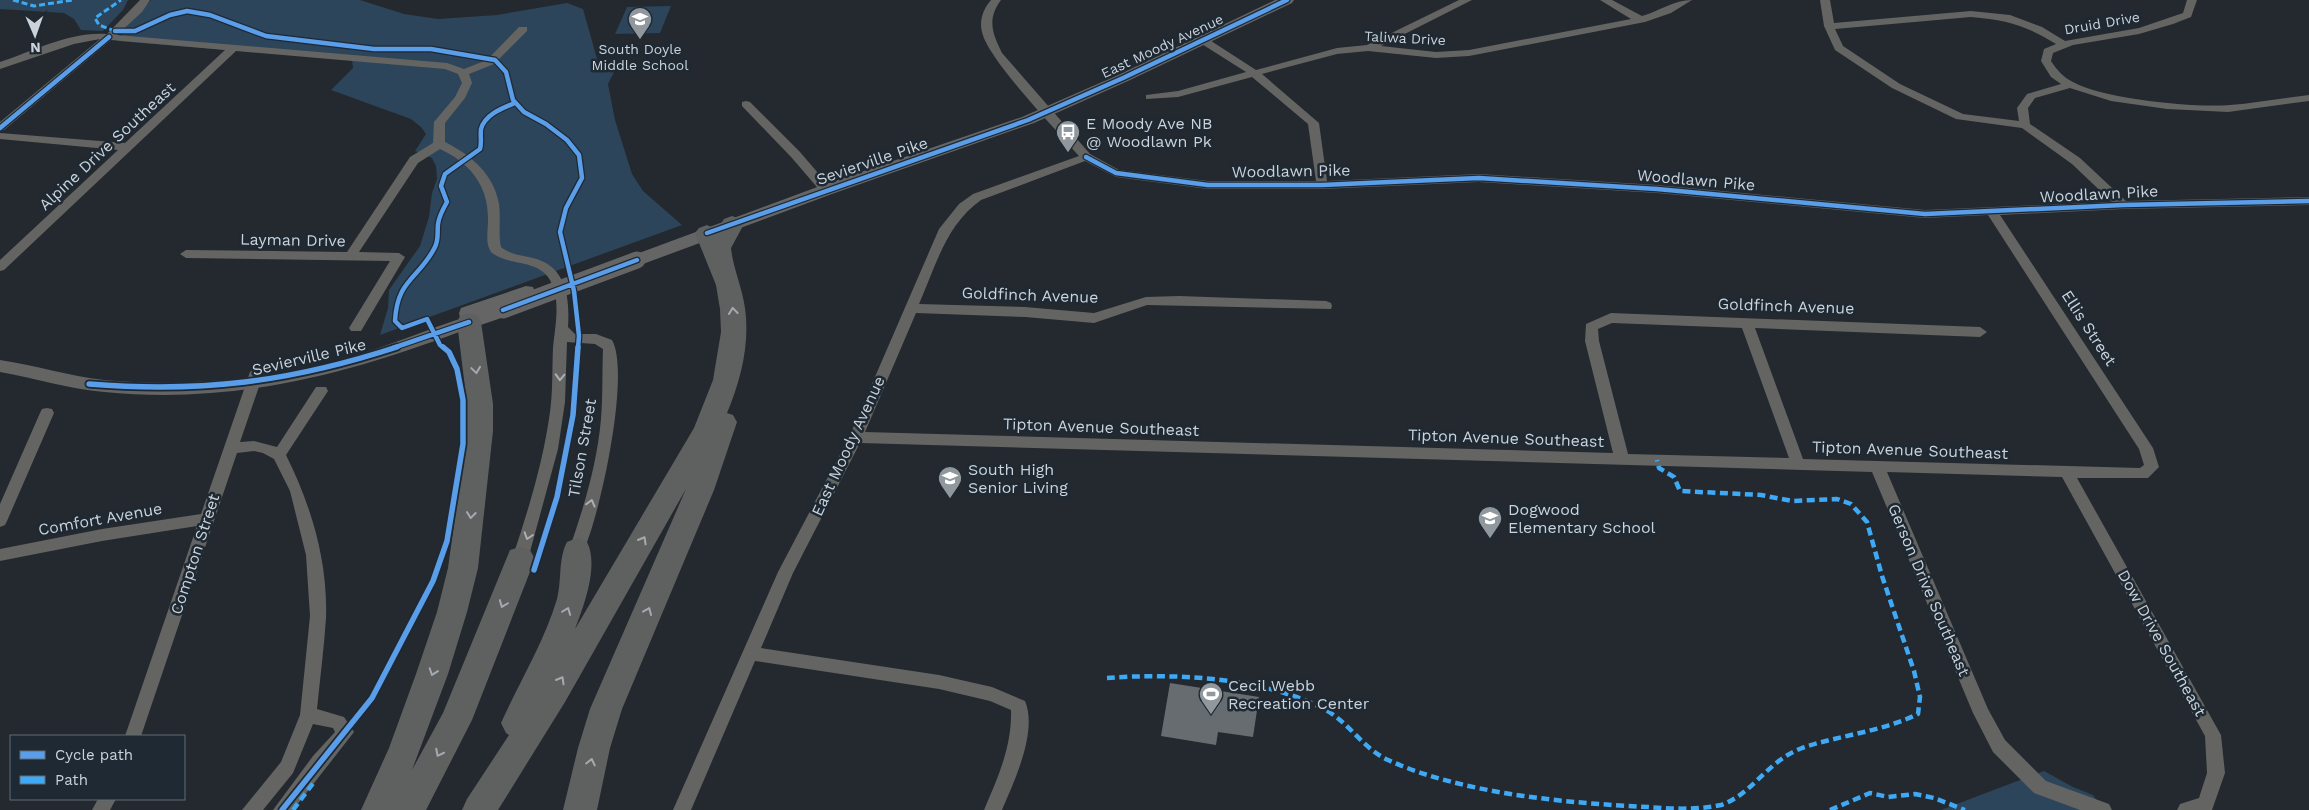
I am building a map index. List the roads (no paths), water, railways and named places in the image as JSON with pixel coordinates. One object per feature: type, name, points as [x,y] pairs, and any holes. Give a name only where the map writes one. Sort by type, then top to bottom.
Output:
[{"type":"highway","points":[[580,810],[594,748],[606,709],[700,490],[720,437],[734,384],[732,360],[735,325],[733,308],[719,248],[732,224]]},
{"type":"highway","points":[[705,230],[722,265]]},
{"type":"highway","points":[[378,810],[405,748],[432,674],[452,612],[463,568],[480,431],[480,404],[469,318]]},
{"type":"highway","points":[[478,810],[554,692],[706,431],[720,402],[732,360]]},
{"type":"highway","points":[[466,810],[518,722],[561,628],[572,598],[577,550]]},
{"type":"highway","points":[[408,810],[456,720],[520,558]]},
{"type":"main road","name":"East Moody Avenue","points":[[1045,111],[1123,78],[1200,39],[1287,0]]},
{"type":"main road","name":"Sevierville Pike","points":[[469,318],[503,310],[636,256],[1024,113],[1045,111]]},
{"type":"main road","name":"Sevierville Pike","points":[[705,230],[732,224],[823,187]]},
{"type":"main road","name":"Sevierville Pike","points":[[469,318],[526,292],[636,256]]},
{"type":"street","points":[[0,128],[103,36],[138,10],[145,0]]},
{"type":"street","name":"Woodlawn Pike","points":[[996,0],[991,6],[986,21],[988,33],[998,54],[1086,157],[1116,173],[1157,180],[1208,185],[1322,185],[1479,178],[1657,189],[1925,214],[2123,205],[2309,201]]},
{"type":"street","points":[[1368,48],[1467,0]]},
{"type":"street","points":[[1605,0],[1641,20]]},
{"type":"street","name":"Taliwa Drive","points":[[1150,98],[1178,94],[1337,52],[1368,48],[1436,55],[1469,52],[1641,20],[1667,11],[1687,0]]},
{"type":"street","points":[[1825,0],[1829,26],[1839,48],[1896,86],[1960,117],[2025,125],[2076,161],[2123,205]]},
{"type":"street","points":[[1970,0],[1972,14]]},
{"type":"street","name":"Druid Drive","points":[[2070,85],[2055,74],[2046,61],[2048,51],[2062,43],[2138,31],[2169,23],[2187,15],[2192,0]]},
{"type":"street","points":[[1829,26],[1972,14],[2006,16],[2038,29],[2062,43]]},
{"type":"street","points":[[0,66],[69,42],[103,36],[447,66],[463,72],[479,70],[489,64],[513,36],[522,29]]},
{"type":"street","points":[[1200,39],[1254,73],[1313,123],[1322,185]]},
{"type":"street","name":"Alpine Drive Southeast","points":[[0,266],[130,147],[234,47]]},
{"type":"street","points":[[350,257],[414,160],[439,144],[438,128],[440,122],[460,98],[467,82],[463,72]]},
{"type":"street","points":[[2025,125],[2022,108],[2031,96],[2070,85],[2111,98],[2167,106],[2228,109],[2309,98]]},
{"type":"street","points":[[746,104],[796,154],[823,187]]},
{"type":"street","points":[[0,136],[130,147]]},
{"type":"street","name":"Tilson Street","points":[[439,144],[455,150],[484,176],[492,194],[494,217],[492,235],[495,249],[507,258],[543,265],[554,275],[561,294],[562,328],[554,433],[544,481],[520,558]]},
{"type":"street","name":"East Moody Avenue","points":[[682,810],[786,572],[856,437],[945,229],[963,207],[987,193],[1086,157]]},
{"type":"street","name":"Ellis Street","points":[[1992,212],[2146,448],[2152,466]]},
{"type":"street","name":"Layman Drive","points":[[186,254],[399,257]]},
{"type":"street","points":[[356,328],[399,257]]},
{"type":"street","name":"Goldfinch Avenue","points":[[910,308],[1025,312],[1094,318],[1146,301],[1179,300],[1326,306]]},
{"type":"street","name":"Sevierville Pike","points":[[20,369],[64,380],[140,388],[207,387],[255,378],[340,356],[469,318]]},
{"type":"street","name":"Goldfinch Avenue","points":[[1592,327],[1611,318],[1980,332]]},
{"type":"street","points":[[1746,322],[1798,464]]},
{"type":"street","points":[[1592,327],[1592,341],[1622,459]]},
{"type":"street","points":[[562,328],[568,337],[579,341]]},
{"type":"street","name":"Tilson Street","points":[[577,550],[593,496],[608,420],[610,349],[607,342],[602,340],[579,341]]},
{"type":"street","points":[[560,357],[570,346],[579,341]]},
{"type":"street","name":"Sevierville Pike","points":[[0,366],[20,369],[175,379],[255,378]]},
{"type":"street","name":"Compton Street","points":[[133,735],[255,378]]},
{"type":"street","points":[[280,455],[321,392]]},
{"type":"street","points":[[0,522],[47,414]]},
{"type":"street","name":"Tipton Avenue Southeast","points":[[856,437],[1877,466],[2126,475],[2143,474],[2152,466]]},
{"type":"street","points":[[232,448],[254,446],[266,448],[280,455],[297,491],[314,555],[318,616],[308,715],[287,767],[274,785],[251,810]]},
{"type":"street","name":"Gerson Drive Southeast","points":[[1877,466],[1981,713],[1999,746],[2040,786],[2103,810]]},
{"type":"street","name":"Dow Drive Southeast","points":[[2066,472],[2213,735],[2216,773],[2206,804],[2186,810]]},
{"type":"street","name":"Comfort Avenue","points":[[0,555],[102,535],[206,519]]},
{"type":"street","points":[[750,653],[939,682],[992,694],[1018,706],[1020,728],[1014,763],[993,810]]},
{"type":"street","points":[[282,810],[318,762],[346,732],[338,722],[308,715]]},
{"type":"place","name":"South Doyle Middle School","points":[[640,40]]},
{"type":"place","name":"E Moody Ave NB @ Woodlawn Pk","points":[[1068,153]]},
{"type":"place","name":"South High Senior Living","points":[[950,499]]},
{"type":"place","name":"Dogwood Elementary School","points":[[1490,539]]},
{"type":"place","name":"Cecil Webb Recreation Center","points":[[1211,715]]}]
